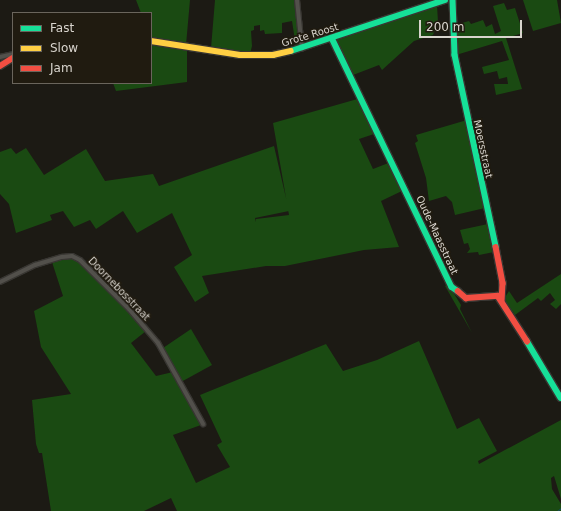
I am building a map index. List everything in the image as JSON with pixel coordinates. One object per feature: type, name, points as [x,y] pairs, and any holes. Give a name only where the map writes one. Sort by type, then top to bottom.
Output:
[{"type":"street","points":[[297,0],[302,49]]},
{"type":"street","name":"Grote Roost","points":[[152,41],[252,56],[302,49],[445,0]]},
{"type":"street","name":"Moersstraat","points":[[453,0],[454,55],[503,283],[502,300]]},
{"type":"street","name":"Oude-Maasstraat","points":[[332,38],[452,287],[466,298],[498,296],[502,300]]},
{"type":"street","points":[[0,57],[12,54]]},
{"type":"street","points":[[0,66],[12,59]]},
{"type":"street","name":"Doornebosstraat","points":[[0,282],[35,265],[62,257],[72,256],[80,260],[129,309],[158,343],[203,424]]},
{"type":"street","points":[[502,300],[561,398]]},
{"type":"green space","points":[[136,0],[190,0],[186,45],[152,38],[152,12],[141,12]]},
{"type":"green space","points":[[215,0],[295,0],[300,44],[296,47],[292,21],[282,23],[282,33],[265,34],[264,30],[260,31],[260,25],[254,26],[254,30],[251,31],[252,46],[250,54],[211,48]]},
{"type":"green space","points":[[523,0],[557,0],[561,23],[533,31]]},
{"type":"green space","points":[[504,3],[507,10],[515,8],[523,33],[506,38],[522,89],[496,95],[494,84],[508,84],[507,77],[499,79],[497,71],[484,74],[482,67],[509,60],[502,41],[456,55],[455,25],[469,21],[471,24],[483,20],[486,27],[492,24],[495,34],[501,31],[493,6]]},
{"type":"green space","points":[[437,5],[438,22],[433,35],[414,41],[382,70],[379,65],[353,75],[335,43],[337,40]]},
{"type":"green space","points":[[152,44],[187,49],[187,82],[116,91],[113,84],[152,84]]},
{"type":"green space","points":[[361,98],[377,133],[359,139],[373,169],[391,162],[404,190],[381,201],[399,247],[364,250],[285,266],[266,266],[202,276],[209,293],[195,302],[174,267],[192,255],[172,213],[137,233],[123,211],[96,229],[90,220],[74,227],[63,211],[50,215],[52,220],[16,233],[9,204],[0,194],[0,152],[11,148],[16,154],[26,148],[44,175],[86,149],[105,181],[153,174],[159,186],[274,146],[286,199],[273,123]],"holes":[[[288,211],[289,215],[256,219],[256,222],[255,218]]]},
{"type":"green space","points":[[467,120],[485,208],[455,215],[452,202],[446,196],[429,201],[426,178],[415,143],[418,141],[416,135]]},
{"type":"green space","points":[[488,224],[494,252],[479,255],[478,252],[467,253],[470,249],[468,243],[464,244],[460,230]]},
{"type":"green space","points":[[71,257],[77,259],[126,307],[146,331],[131,343],[156,376],[173,372],[201,425],[173,435],[196,483],[230,467],[217,445],[222,442],[200,395],[326,344],[343,371],[377,360],[419,341],[457,429],[479,418],[497,451],[478,461],[479,464],[561,420],[561,499],[554,476],[551,478],[552,489],[561,504],[561,511],[177,511],[171,498],[144,511],[51,511],[42,453],[39,453],[36,444],[32,400],[71,394],[41,347],[34,311],[63,296],[52,262]]},
{"type":"green space","points":[[561,274],[561,304],[556,309],[550,304],[555,300],[550,293],[541,301],[538,298],[515,315],[504,299],[509,291],[517,303]]},
{"type":"green space","points":[[448,284],[461,305],[460,309],[472,333],[445,286]]},
{"type":"green space","points":[[191,329],[212,365],[181,382],[163,348]]},
{"type":"waterway","points":[[557,511],[561,508]]},
{"type":"traffic: fast","points":[[291,51],[445,0]]},
{"type":"traffic: fast","points":[[453,0],[455,55],[496,247]]},
{"type":"traffic: fast","points":[[332,38],[452,287],[458,291]]},
{"type":"traffic: fast","points":[[527,341],[561,398]]},
{"type":"traffic: slow","points":[[152,41],[240,55],[273,55],[291,51]]},
{"type":"traffic: jam","points":[[0,66],[12,59]]},
{"type":"traffic: jam","points":[[496,247],[503,283],[502,300]]},
{"type":"traffic: jam","points":[[458,291],[466,298],[498,296],[527,341]]}]
